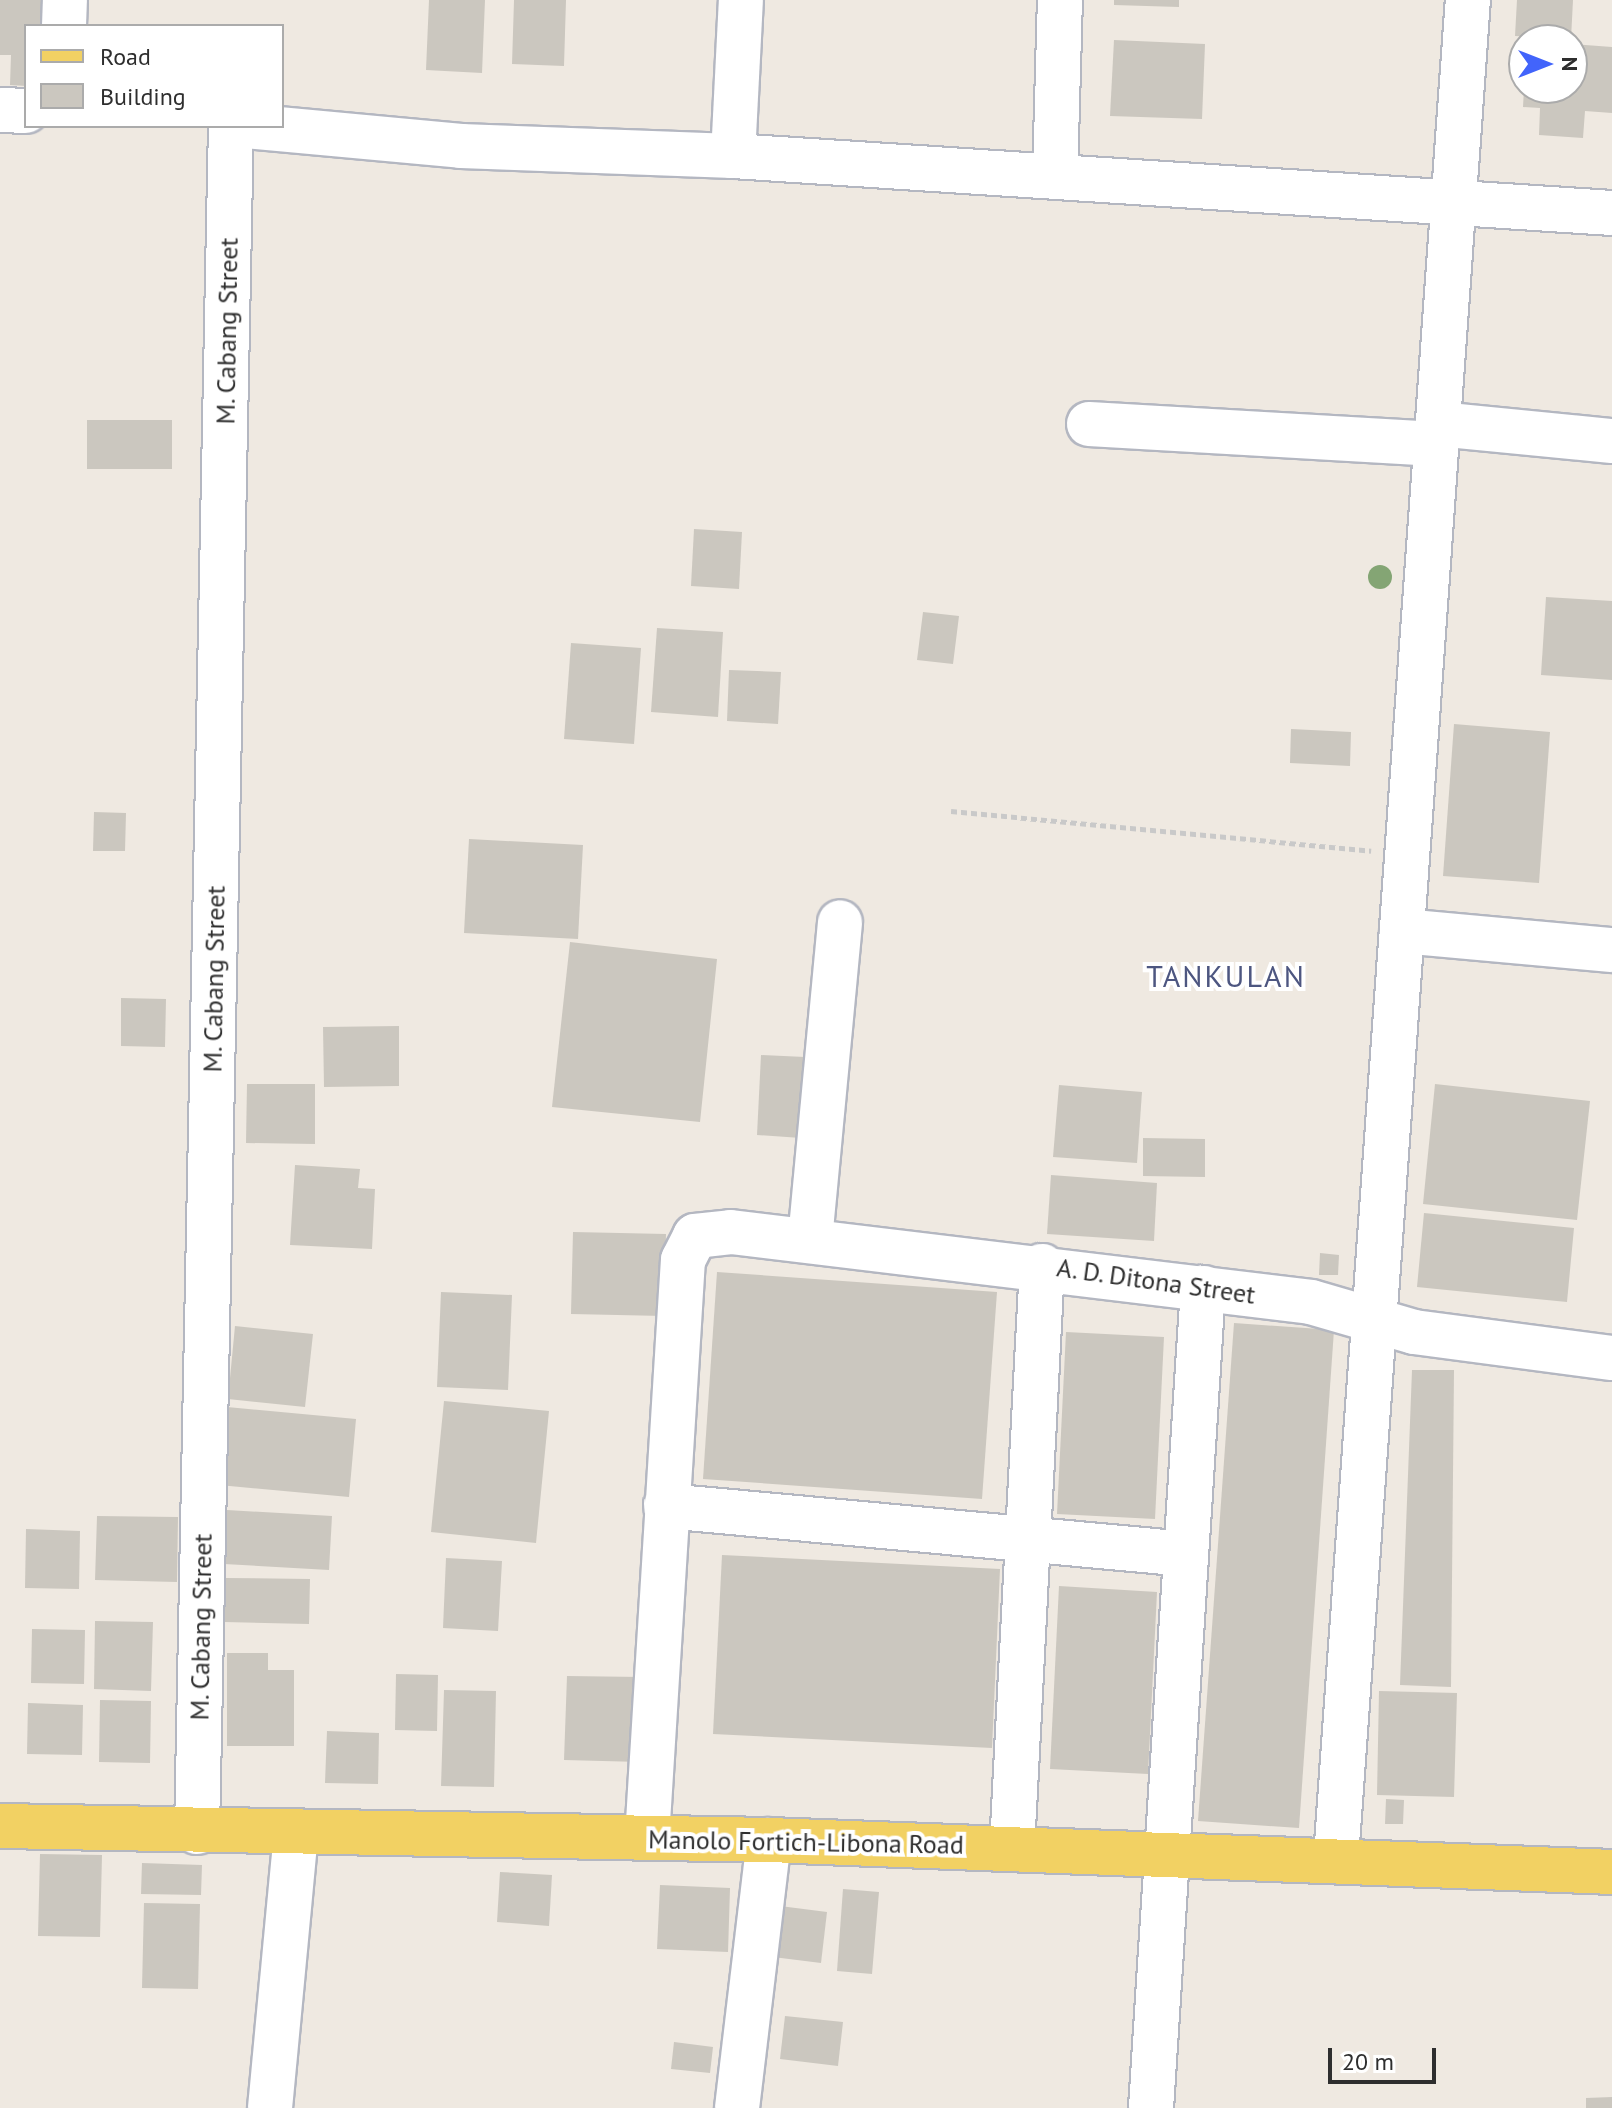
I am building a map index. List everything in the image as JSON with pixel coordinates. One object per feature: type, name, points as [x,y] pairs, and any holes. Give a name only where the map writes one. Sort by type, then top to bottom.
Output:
[{"type":"main road","name":"Manolo Fortich-Libona Road","points":[[0,1826],[197,1832],[769,1840],[1336,1858],[1612,1872]]},
{"type":"street","points":[[64,24],[65,0]]},
{"type":"street","points":[[733,156],[741,0]]},
{"type":"street","points":[[1055,176],[1060,0]]},
{"type":"street","points":[[1336,1858],[1468,0]]},
{"type":"street","points":[[0,110],[24,111]]},
{"type":"street","name":"M. Cabang Street","points":[[197,1832],[231,128]]},
{"type":"street","points":[[268,128],[461,146],[733,156],[1454,200],[1612,213]]},
{"type":"street","points":[[1089,424],[1612,441]]},
{"type":"street","points":[[810,1240],[840,922]]},
{"type":"street","points":[[1402,931],[1612,950]]},
{"type":"street","name":"A. D. Ditona Street","points":[[666,1506],[683,1260],[695,1236],[810,1240],[1042,1266],[1311,1302],[1444,1337],[1612,1358]]},
{"type":"street","points":[[1012,1848],[1042,1266]]},
{"type":"street","points":[[1151,2108],[1203,1288]]},
{"type":"street","points":[[647,1838],[666,1506],[1186,1554]]},
{"type":"street","points":[[270,2108],[296,1833]]},
{"type":"street","points":[[737,2108],[769,1840]]},
{"type":"path","points":[[951,811],[1408,853]]},
{"type":"building","points":[[0,0],[44,0],[44,24],[24,24],[24,86],[10,85],[11,55],[0,55]]},
{"type":"building","points":[[429,0],[485,0],[482,73],[426,70]]},
{"type":"building","points":[[514,0],[566,0],[564,66],[512,64]]},
{"type":"building","points":[[1114,0],[1179,0],[1179,7],[1114,5]]},
{"type":"building","points":[[1517,0],[1573,0],[1572,24],[1516,24]]},
{"type":"building","points":[[1114,40],[1205,44],[1202,119],[1110,116]]},
{"type":"building","points":[[1588,45],[1612,47],[1612,113],[1585,111],[1583,138],[1539,135],[1540,108],[1523,107],[1523,104],[1588,104]]},
{"type":"building","points":[[87,420],[172,420],[172,469],[87,469]]},
{"type":"building","points":[[694,529],[742,532],[739,589],[691,586]]},
{"type":"building","points":[[1546,597],[1612,601],[1612,680],[1541,675]]},
{"type":"building","points":[[923,612],[959,616],[953,664],[917,660]]},
{"type":"building","points":[[657,628],[723,632],[718,717],[651,712]]},
{"type":"building","points":[[571,643],[641,648],[634,744],[564,739]]},
{"type":"building","points":[[729,670],[781,672],[778,724],[727,721]]},
{"type":"building","points":[[1454,724],[1550,732],[1539,883],[1443,876]]},
{"type":"building","points":[[1291,729],[1351,732],[1350,766],[1290,763]]},
{"type":"building","points":[[94,812],[126,813],[125,851],[93,851]]},
{"type":"building","points":[[469,839],[583,845],[578,939],[464,933]]},
{"type":"building","points":[[570,942],[717,959],[700,1122],[552,1107]]},
{"type":"building","points":[[121,998],[166,999],[165,1047],[121,1046]]},
{"type":"building","points":[[399,1026],[399,1086],[324,1087],[323,1027]]},
{"type":"building","points":[[761,1055],[805,1057],[801,1138],[757,1135]]},
{"type":"building","points":[[247,1084],[315,1084],[315,1144],[246,1143]]},
{"type":"building","points":[[1435,1084],[1590,1101],[1577,1220],[1423,1204]]},
{"type":"building","points":[[1059,1085],[1142,1092],[1137,1163],[1053,1157]]},
{"type":"building","points":[[1143,1138],[1205,1139],[1205,1177],[1143,1176]]},
{"type":"building","points":[[295,1165],[360,1169],[358,1188],[375,1189],[372,1249],[290,1245]]},
{"type":"building","points":[[1051,1175],[1157,1183],[1154,1241],[1047,1234]]},
{"type":"building","points":[[1424,1213],[1574,1228],[1567,1302],[1417,1287]]},
{"type":"building","points":[[573,1232],[666,1234],[664,1316],[571,1314]]},
{"type":"building","points":[[1320,1253],[1339,1255],[1338,1275],[1319,1275]]},
{"type":"building","points":[[717,1272],[997,1292],[982,1499],[703,1479]]},
{"type":"building","points":[[441,1292],[512,1295],[508,1390],[437,1387]]},
{"type":"building","points":[[1234,1323],[1334,1330],[1299,1828],[1198,1821]]},
{"type":"building","points":[[235,1326],[313,1334],[305,1407],[228,1399]]},
{"type":"building","points":[[1066,1332],[1164,1337],[1155,1519],[1057,1514]]},
{"type":"building","points":[[1412,1370],[1454,1370],[1451,1687],[1400,1685]]},
{"type":"building","points":[[444,1401],[549,1411],[536,1543],[431,1532]]},
{"type":"building","points":[[227,1407],[356,1419],[349,1497],[219,1485]]},
{"type":"building","points":[[227,1510],[332,1516],[329,1570],[224,1564]]},
{"type":"building","points":[[97,1516],[178,1517],[177,1582],[95,1580]]},
{"type":"building","points":[[26,1529],[80,1531],[79,1589],[25,1588]]},
{"type":"building","points":[[722,1555],[1000,1569],[992,1748],[713,1734]]},
{"type":"building","points":[[446,1558],[502,1561],[498,1631],[443,1628]]},
{"type":"building","points":[[225,1578],[310,1579],[309,1624],[224,1622]]},
{"type":"building","points":[[1059,1586],[1157,1592],[1148,1774],[1050,1769]]},
{"type":"building","points":[[95,1621],[153,1622],[151,1691],[94,1689]]},
{"type":"building","points":[[32,1629],[85,1630],[84,1684],[31,1683]]},
{"type":"building","points":[[227,1653],[268,1653],[268,1670],[294,1670],[294,1746],[227,1746]]},
{"type":"building","points":[[396,1674],[438,1675],[437,1731],[395,1730]]},
{"type":"building","points":[[567,1676],[642,1677],[641,1762],[564,1760]]},
{"type":"building","points":[[444,1690],[496,1691],[494,1787],[441,1786]]},
{"type":"building","points":[[1379,1691],[1457,1693],[1454,1797],[1377,1795]]},
{"type":"building","points":[[100,1700],[151,1701],[150,1763],[99,1762]]},
{"type":"building","points":[[28,1703],[83,1705],[82,1755],[27,1754]]},
{"type":"building","points":[[327,1731],[379,1733],[378,1784],[325,1783]]},
{"type":"building","points":[[1386,1799],[1404,1800],[1403,1824],[1385,1824]]},
{"type":"building","points":[[40,1854],[102,1855],[100,1937],[38,1936]]},
{"type":"building","points":[[142,1863],[202,1865],[201,1895],[141,1894]]},
{"type":"building","points":[[500,1872],[552,1875],[549,1926],[497,1922]]},
{"type":"building","points":[[660,1885],[730,1888],[728,1952],[657,1949]]},
{"type":"building","points":[[843,1889],[879,1892],[872,1974],[837,1971]]},
{"type":"building","points":[[144,1903],[200,1904],[198,1989],[142,1988]]},
{"type":"building","points":[[780,1906],[827,1912],[821,1963],[773,1957]]},
{"type":"building","points":[[785,2016],[843,2022],[838,2066],[780,2059]]},
{"type":"building","points":[[674,2042],[713,2047],[710,2073],[671,2069]]},
{"type":"building","points":[[1612,2097],[1612,2108],[1586,2108],[1586,2098]]},
{"type":"district","name":"TANKULAN","points":[[1226,976]]}]
